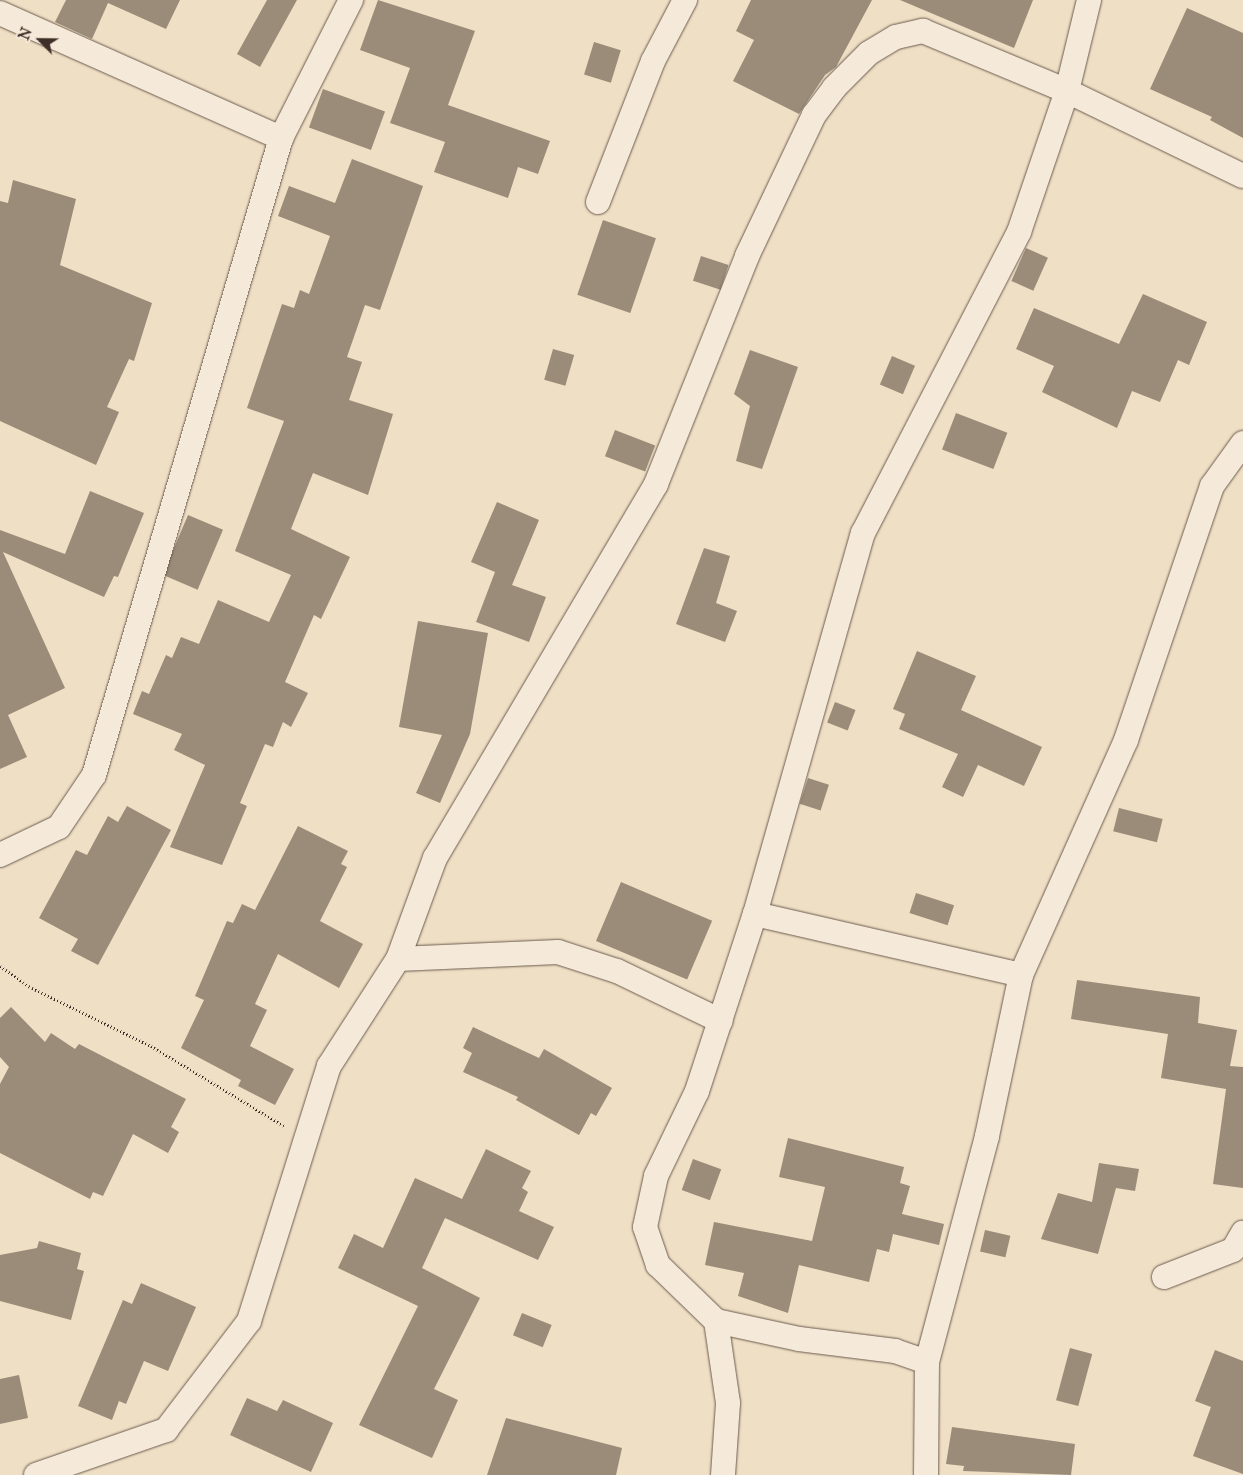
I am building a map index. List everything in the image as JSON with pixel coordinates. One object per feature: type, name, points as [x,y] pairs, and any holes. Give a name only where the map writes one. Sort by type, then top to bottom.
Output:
[{"type":"street","points":[[0,854],[59,827],[94,775],[281,138],[352,0]]},
{"type":"street","points":[[598,202],[653,61],[685,0]]},
{"type":"street","points":[[927,1362],[895,1351],[799,1339],[716,1321],[658,1264],[645,1227],[656,1176],[697,1091],[756,914],[862,533],[1019,232],[1067,91],[1089,0]]},
{"type":"street","points":[[0,13],[281,138]]},
{"type":"street","points":[[36,1475],[166,1430],[249,1321],[329,1066],[398,959],[435,858],[656,484],[747,256],[814,116],[834,88],[869,53],[896,36],[924,32],[1067,91],[1243,176]]},
{"type":"street","points":[[926,1475],[927,1362],[987,1136],[1021,975],[1126,740],[1212,486],[1243,443]]},
{"type":"street","points":[[756,914],[1021,975]]},
{"type":"street","points":[[398,959],[558,952],[617,971],[721,1021]]},
{"type":"street","points":[[1164,1277],[1233,1250],[1243,1233]]},
{"type":"street","points":[[716,1321],[728,1403],[722,1475]]},
{"type":"path","points":[[0,966],[32,988],[151,1046],[306,1139]]},
{"type":"building","points":[[66,0],[180,0],[166,29],[108,3],[92,39],[55,22]]},
{"type":"building","points":[[267,0],[297,0],[260,67],[237,54]]},
{"type":"building","points":[[378,0],[475,31],[448,105],[550,141],[538,174],[518,167],[508,198],[434,172],[445,142],[390,123],[410,68],[360,50]]},
{"type":"building","points":[[751,0],[872,0],[836,67],[825,75],[799,114],[733,81],[754,40],[736,31]]},
{"type":"building","points":[[900,0],[1033,0],[1014,48]]},
{"type":"building","points":[[1187,8],[1243,33],[1243,138],[1210,120],[1212,117],[1150,89]]},
{"type":"building","points":[[594,42],[621,50],[611,83],[584,75]]},
{"type":"building","points":[[323,89],[385,112],[371,150],[309,128]]},
{"type":"building","points":[[352,159],[423,186],[380,310],[365,305],[347,357],[362,362],[349,400],[393,414],[368,495],[313,473],[291,529],[350,557],[321,619],[314,615],[285,682],[308,693],[291,727],[283,722],[273,747],[265,744],[240,803],[247,806],[222,865],[170,847],[205,765],[174,750],[182,734],[133,714],[142,691],[149,694],[166,655],[172,658],[181,637],[199,644],[218,600],[269,622],[291,575],[235,551],[284,421],[247,408],[282,304],[294,308],[300,290],[309,294],[330,236],[278,216],[289,186],[335,203]]},
{"type":"building","points":[[13,180],[76,199],[60,265],[152,303],[134,361],[129,359],[107,407],[119,412],[96,465],[0,421],[0,201],[8,203]]},
{"type":"building","points":[[603,220],[656,238],[630,313],[577,295]]},
{"type":"building","points":[[1026,248],[1048,258],[1033,291],[1011,281]]},
{"type":"building","points":[[701,256],[729,265],[721,290],[693,281]]},
{"type":"building","points":[[1143,294],[1207,322],[1189,365],[1178,360],[1160,402],[1132,391],[1117,428],[1042,392],[1054,366],[1016,349],[1034,308],[1119,344]]},
{"type":"building","points":[[553,349],[574,355],[565,386],[544,380]]},
{"type":"building","points":[[750,350],[798,367],[762,469],[736,461],[750,406],[734,394]]},
{"type":"building","points":[[892,356],[915,366],[903,394],[880,385]]},
{"type":"building","points":[[956,413],[1007,433],[993,469],[942,449]]},
{"type":"building","points":[[615,430],[655,445],[645,472],[605,456]]},
{"type":"building","points":[[90,491],[144,513],[118,577],[114,576],[104,597],[3,552],[65,688],[8,715],[27,757],[0,769],[0,530],[65,554]]},
{"type":"building","points":[[497,502],[539,520],[512,585],[546,597],[529,642],[476,622],[495,572],[471,562]]},
{"type":"building","points":[[188,515],[223,530],[198,590],[163,575]]},
{"type":"building","points":[[704,548],[730,556],[716,603],[737,611],[725,642],[676,624]]},
{"type":"building","points":[[418,621],[488,633],[470,734],[440,803],[416,793],[442,735],[399,727]]},
{"type":"building","points":[[917,651],[976,676],[961,710],[1042,747],[1024,786],[978,765],[963,797],[942,787],[958,754],[899,729],[905,714],[893,709]]},
{"type":"building","points":[[835,702],[856,710],[848,730],[827,723]]},
{"type":"building","points":[[808,778],[829,785],[821,810],[800,804]]},
{"type":"building","points":[[127,806],[171,830],[98,965],[71,951],[78,939],[39,918],[76,850],[87,855],[108,816],[118,822]]},
{"type":"building","points":[[1119,808],[1163,819],[1157,842],[1113,831]]},
{"type":"building","points":[[298,826],[348,851],[341,864],[347,867],[320,921],[363,944],[339,988],[278,954],[255,1004],[267,1010],[250,1046],[294,1069],[275,1105],[238,1086],[241,1080],[181,1048],[204,1000],[195,996],[227,921],[233,923],[242,904],[255,910]]},
{"type":"building","points":[[621,882],[712,921],[687,980],[596,941]]},
{"type":"building","points":[[916,893],[954,905],[948,925],[910,913]]},
{"type":"building","points":[[1077,980],[1200,997],[1198,1023],[1237,1030],[1230,1066],[1243,1067],[1243,1188],[1213,1184],[1226,1089],[1161,1078],[1168,1034],[1071,1019]]},
{"type":"building","points":[[11,1007],[45,1042],[51,1033],[75,1049],[79,1044],[186,1099],[171,1127],[179,1132],[168,1153],[133,1134],[103,1196],[93,1192],[90,1199],[0,1153],[0,1084],[9,1067],[0,1057],[0,1018]]},
{"type":"building","points":[[473,1027],[539,1058],[544,1049],[612,1088],[596,1116],[591,1113],[579,1135],[516,1100],[518,1097],[463,1072],[472,1053],[463,1048]]},
{"type":"building","points":[[788,1138],[904,1167],[900,1183],[910,1186],[902,1214],[944,1224],[939,1245],[893,1234],[889,1252],[877,1249],[869,1282],[799,1265],[788,1313],[738,1296],[744,1273],[705,1265],[714,1222],[812,1241],[825,1187],[779,1177]]},
{"type":"building","points":[[486,1149],[531,1171],[522,1188],[528,1192],[519,1211],[554,1227],[538,1260],[445,1218],[422,1268],[480,1298],[434,1389],[458,1400],[432,1458],[359,1425],[418,1306],[338,1268],[354,1234],[383,1248],[415,1178],[462,1199]]},
{"type":"building","points":[[693,1159],[721,1169],[710,1200],[682,1190]]},
{"type":"building","points":[[1099,1163],[1139,1169],[1135,1191],[1116,1188],[1098,1254],[1041,1239],[1058,1193],[1092,1202]]},
{"type":"building","points":[[985,1230],[1010,1236],[1005,1257],[980,1251]]},
{"type":"building","points":[[39,1241],[81,1253],[77,1269],[84,1271],[71,1320],[0,1301],[0,1255],[37,1248]]},
{"type":"building","points":[[141,1283],[196,1307],[168,1371],[144,1361],[126,1404],[119,1401],[112,1420],[78,1406],[123,1300],[132,1304]]},
{"type":"building","points":[[522,1313],[552,1325],[543,1347],[513,1335]]},
{"type":"building","points":[[1070,1348],[1092,1354],[1078,1406],[1056,1400]]},
{"type":"building","points":[[1215,1350],[1243,1361],[1243,1474],[1193,1456],[1211,1407],[1195,1401]]},
{"type":"building","points":[[19,1375],[28,1418],[0,1424],[0,1379]]},
{"type":"building","points":[[247,1398],[277,1411],[283,1400],[333,1423],[311,1472],[230,1435]]},
{"type":"building","points":[[506,1418],[622,1448],[616,1475],[487,1475]]},
{"type":"building","points":[[952,1427],[1075,1444],[1071,1475],[963,1471],[964,1466],[946,1464]]}]
